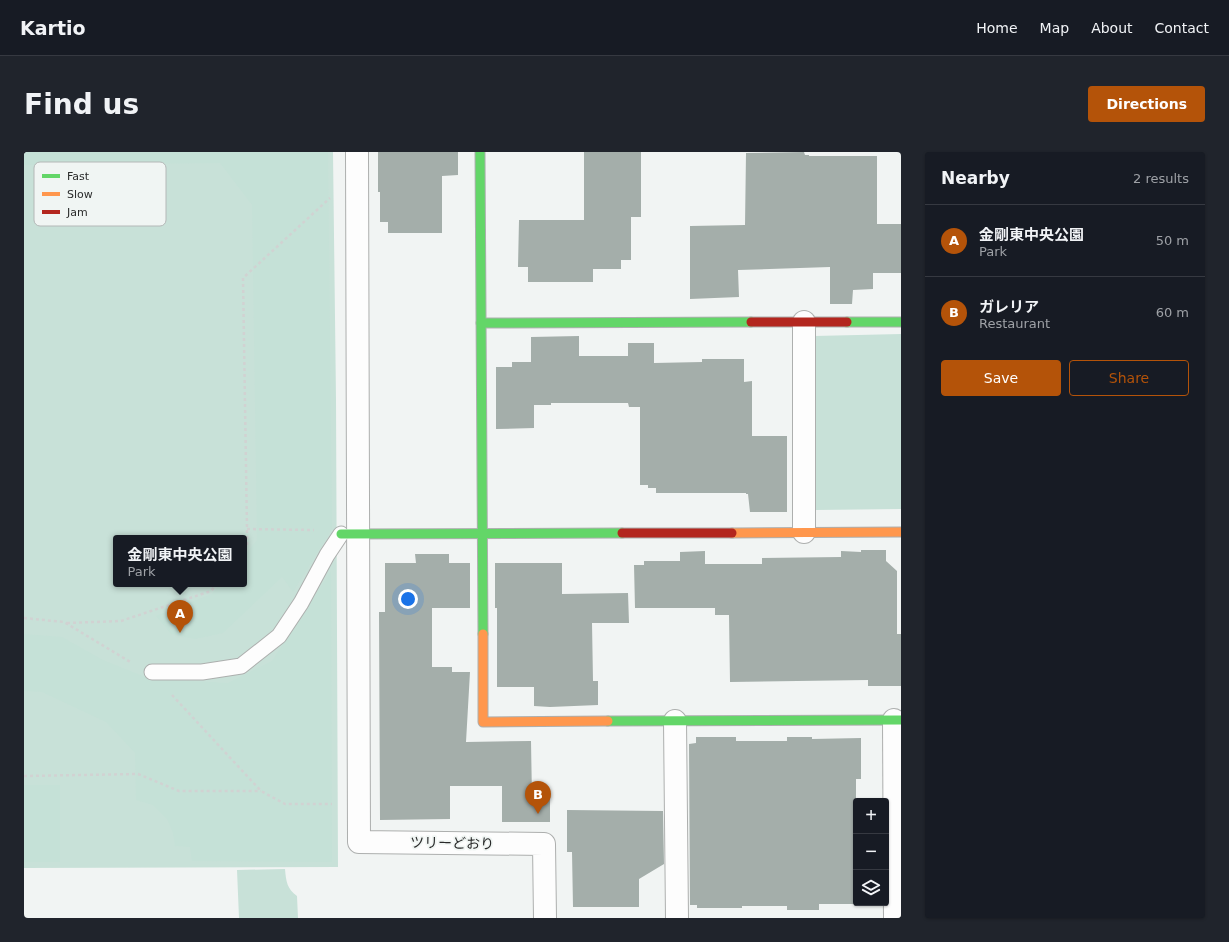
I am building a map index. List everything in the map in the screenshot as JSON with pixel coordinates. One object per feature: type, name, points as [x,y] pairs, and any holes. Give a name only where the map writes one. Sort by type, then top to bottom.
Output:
[{"type":"street","points":[[480,152],[483,722],[897,720],[895,918]]},
{"type":"street","points":[[357,162],[350,534],[359,804]]},
{"type":"street","points":[[804,322],[804,532]]},
{"type":"street","points":[[481,323],[901,322]]},
{"type":"street","points":[[350,534],[901,532]]},
{"type":"street","points":[[675,721],[677,918]]},
{"type":"street","name":"ツリーどおり","points":[[359,804],[359,842],[544,844],[545,918]]},
{"type":"lane","points":[[152,672],[202,672],[241,666],[279,636],[301,603],[327,555],[350,534]]},
{"type":"path","points":[[247,546],[243,278],[357,162]]},
{"type":"path","points":[[247,529],[324,530],[350,534]]},
{"type":"path","points":[[24,618],[66,623],[121,621],[211,591],[214,587]]},
{"type":"path","points":[[66,623],[129,661],[152,672],[261,791],[285,804],[359,804]]},
{"type":"path","points":[[24,776],[138,774],[179,791],[261,791]]},
{"type":"green space","points":[[24,152],[333,152],[336,399],[338,867],[24,868]]},
{"type":"green space","points":[[24,152],[328,152],[332,529],[293,592],[282,577],[223,633],[195,639],[171,634],[156,616],[212,594],[218,587],[247,587],[247,552],[257,540],[252,205],[220,163],[34,162],[34,165],[24,165]]},
{"type":"green space","points":[[901,334],[901,509],[816,510],[814,336]]},
{"type":"green space","points":[[331,571],[332,862],[192,861],[190,847],[175,846],[173,833],[167,819],[153,805],[136,800],[135,753],[106,722],[42,692],[24,691],[24,634],[62,637],[103,660],[150,679],[228,683],[272,661]]},
{"type":"green space","points":[[24,785],[60,785],[60,862],[24,862]]},
{"type":"green space","points":[[285,869],[291,891],[297,896],[298,918],[239,918],[237,870]]},
{"type":"building","points":[[378,152],[458,152],[458,175],[442,176],[442,233],[388,233],[388,222],[380,222]]},
{"type":"building","points":[[584,152],[641,152],[641,217],[631,217],[631,260],[621,260],[621,269],[593,269],[593,282],[528,282],[528,267],[518,267],[519,220],[584,220]]},
{"type":"building","points":[[804,152],[805,155],[809,156],[877,156],[877,224],[901,224],[901,273],[873,273],[873,289],[853,290],[852,304],[830,304],[830,267],[738,270],[739,297],[690,299],[690,226],[745,225],[746,153]]},
{"type":"building","points":[[579,336],[579,356],[628,356],[628,343],[654,343],[654,363],[702,362],[702,359],[744,359],[744,382],[752,381],[752,436],[787,436],[787,512],[750,512],[748,494],[746,493],[656,493],[656,488],[648,488],[648,485],[640,485],[640,407],[629,407],[628,403],[551,403],[551,405],[534,405],[534,428],[496,429],[496,367],[512,367],[512,362],[531,362],[531,337]]},
{"type":"building","points":[[861,550],[886,550],[886,561],[897,571],[897,634],[901,634],[901,686],[868,686],[868,680],[730,682],[729,615],[715,615],[715,608],[635,608],[634,565],[644,565],[644,561],[680,561],[680,552],[705,551],[705,564],[762,564],[762,558],[841,557],[841,551],[861,552]]},
{"type":"building","points":[[415,554],[449,554],[449,563],[470,563],[470,608],[432,608],[432,667],[452,667],[452,672],[470,672],[466,742],[531,741],[532,798],[550,798],[550,822],[502,822],[502,786],[450,786],[450,819],[380,820],[379,612],[385,612],[385,563],[416,563]]},
{"type":"building","points":[[495,563],[562,563],[562,594],[628,593],[629,623],[592,623],[593,681],[598,681],[598,705],[550,707],[534,706],[534,687],[497,687],[497,608],[495,608]]},
{"type":"building","points":[[696,737],[736,737],[736,741],[787,741],[787,737],[812,737],[812,739],[861,738],[861,779],[856,779],[856,798],[853,798],[853,904],[819,904],[819,910],[787,910],[787,906],[697,908],[697,905],[690,905],[689,744],[696,743]]},
{"type":"building","points":[[567,810],[663,811],[664,864],[639,879],[639,907],[573,907],[572,852],[567,852]]},
{"type":"traffic: fast","points":[[480,152],[483,634]]},
{"type":"traffic: fast","points":[[481,323],[751,322]]},
{"type":"traffic: fast","points":[[847,322],[901,322]]},
{"type":"traffic: fast","points":[[341,534],[622,533]]},
{"type":"traffic: fast","points":[[608,721],[901,720]]},
{"type":"traffic: slow","points":[[732,533],[901,532]]},
{"type":"traffic: slow","points":[[483,634],[483,722],[608,721]]},
{"type":"traffic: jam","points":[[751,322],[847,322]]},
{"type":"traffic: jam","points":[[622,533],[732,533]]},
{"type":"place","name":"金剛東中央公園","points":[[180,633]]},
{"type":"place","name":"ガレリア","points":[[538,814]]}]
